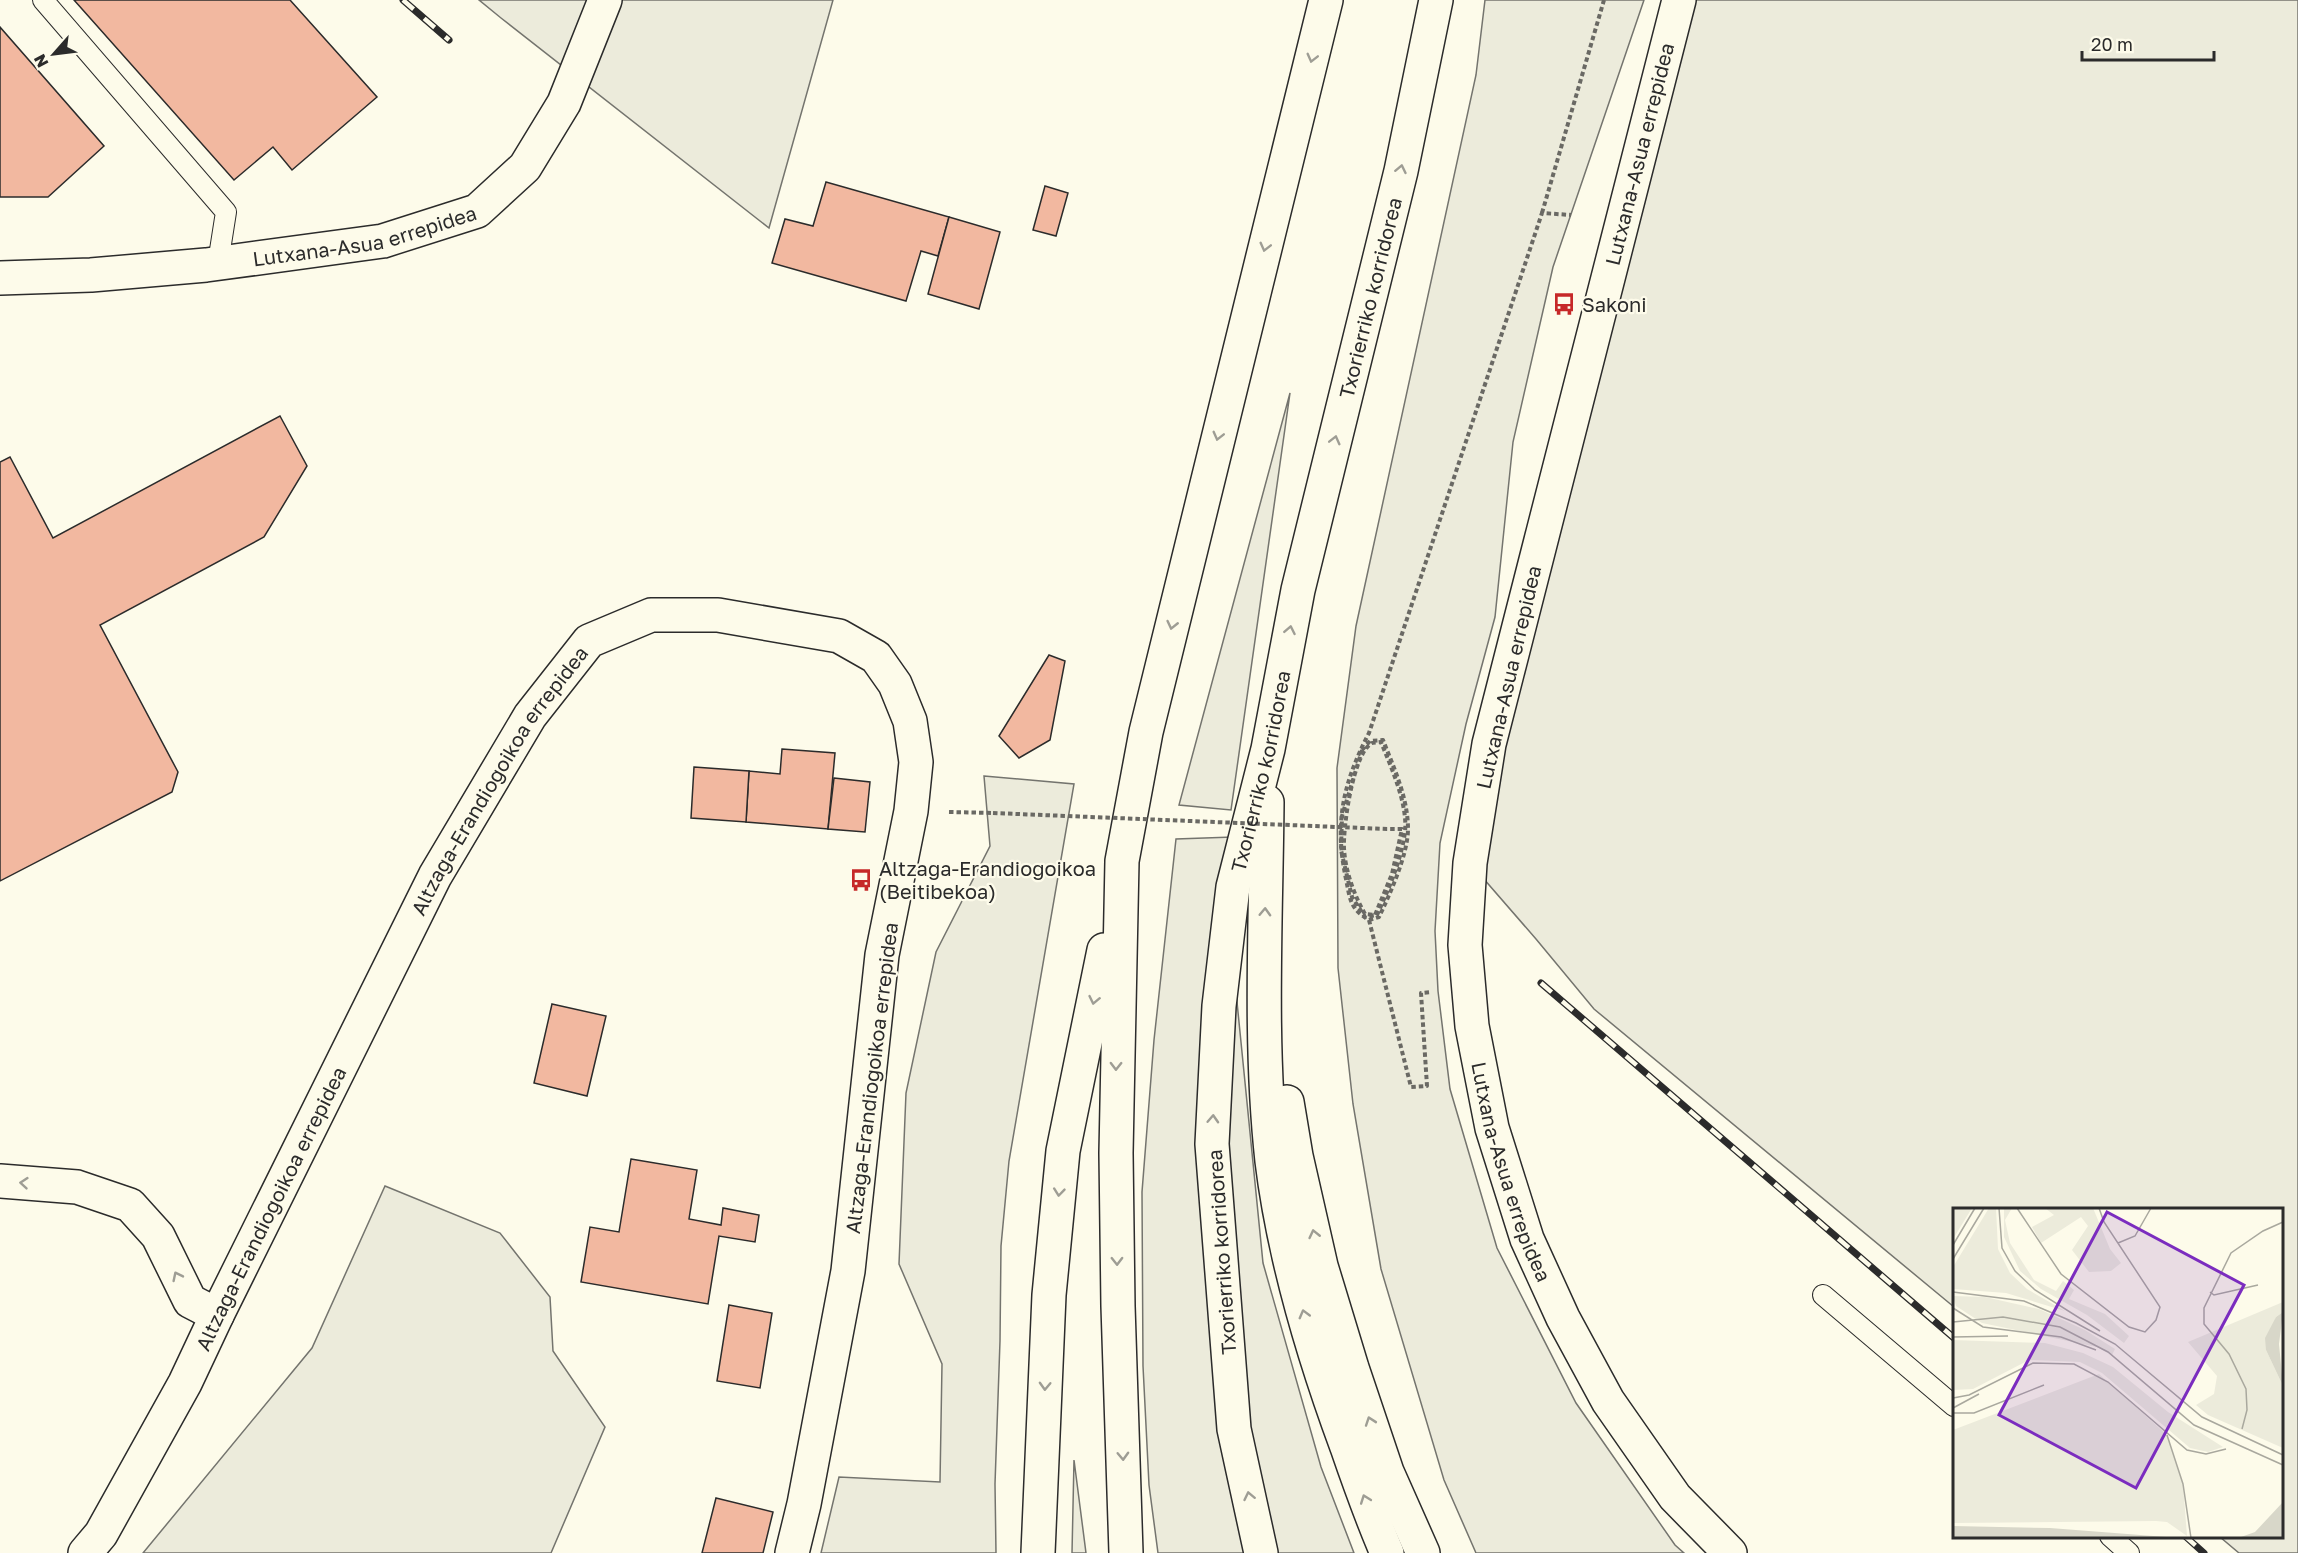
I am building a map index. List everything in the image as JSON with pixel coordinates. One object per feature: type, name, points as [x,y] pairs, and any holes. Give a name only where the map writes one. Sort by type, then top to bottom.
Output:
[{"type":"main road","name":"Lutxana-Asua errepidea","points":[[0,278],[91,275],[218,263],[383,241],[477,211],[525,167],[564,103],[605,0]]},
{"type":"main road","points":[[1038,1553],[1049,1294],[1063,1151],[1154,697],[1326,0]]},
{"type":"main road","name":"Txorierriko korridorea","points":[[1261,1553],[1234,1429],[1212,1144],[1219,1006],[1233,886],[1268,749],[1298,590],[1401,171],[1436,0]]},
{"type":"main road","name":"Lutxana-Asua errepidea","points":[[1678,0],[1489,744],[1470,863],[1465,945],[1472,1026],[1492,1128],[1527,1239],[1563,1318],[1608,1401],[1675,1497],[1730,1553]]},
{"type":"main road","name":"Altzaga-Erandiogoikoa errepidea","points":[[85,1553],[101,1534],[185,1383],[435,876],[530,716],[589,641],[651,615],[718,615],[839,636],[876,657],[895,684],[910,721],[916,762],[911,812],[882,955],[848,1271],[804,1504],[792,1553]]},
{"type":"main road","points":[[1268,749],[1264,956],[1267,1081],[1272,1162],[1290,1260],[1320,1373],[1387,1553]]},
{"type":"main road","points":[[1122,861],[1116,1153],[1118,1306],[1126,1553]]},
{"type":"main road","points":[[1264,956],[1296,1156],[1321,1266],[1387,1472],[1423,1553]]},
{"type":"main road","points":[[0,1181],[77,1187],[130,1205],[158,1236],[190,1301],[217,1316]]},
{"type":"lane","points":[[43,0],[226,212],[218,263]]},
{"type":"lane","points":[[1823,1295],[1953,1405]]},
{"type":"lane","points":[[2112,1538],[2129,1553]]},
{"type":"path","points":[[993,813],[1327,826],[1339,827],[1351,827],[1363,828],[1375,828],[1387,829],[1402,829],[1392,874],[1375,915],[1365,914],[1355,896],[1344,850],[1344,828],[1344,817],[1364,751],[1372,743],[1381,742],[1395,775],[1405,830],[1395,877],[1377,915],[1365,917],[1352,897],[1341,850],[1342,827],[1342,816],[1362,750],[1370,741],[1383,740],[1397,775],[1408,830],[1396,879],[1379,917],[1369,920],[1356,913],[1350,897],[1340,850],[1341,816],[1346,789],[1360,750],[1369,733],[1542,213],[1604,0]]},
{"type":"path","points":[[1542,213],[1571,215]]},
{"type":"path","points":[[1369,920],[1411,1087],[1427,1086],[1422,993],[1438,991]]},
{"type":"shaded area","points":[[479,0],[833,0],[769,228],[501,18]]},
{"type":"shaded area","points":[[1485,0],[1644,0],[1553,267],[1513,442],[1495,617],[1466,724],[1440,843],[1435,931],[1438,991],[1450,1089],[1497,1248],[1576,1403],[1675,1545],[1684,1553],[1476,1553],[1444,1480],[1381,1269],[1353,1104],[1338,968],[1337,768],[1356,626],[1476,75]]},
{"type":"shaded area","points":[[1679,0],[2298,0],[2298,1553],[2239,1553],[2221,1538],[2283,1538],[2283,1208],[1953,1208],[1953,1306],[1594,1009],[1470,863]]},
{"type":"shaded area","points":[[1290,393],[1231,810],[1179,805]]},
{"type":"shaded area","points":[[984,776],[1074,784],[1009,1161],[1001,1246],[995,1484],[996,1553],[821,1553],[839,1477],[940,1482],[942,1364],[899,1264],[906,1093],[936,952],[990,846]]},
{"type":"shaded area","points":[[1233,837],[1237,1002],[1263,1263],[1321,1467],[1354,1553],[1158,1553],[1149,1485],[1143,1366],[1142,1192],[1154,1040],[1176,839]]},
{"type":"shaded area","points":[[385,1186],[500,1233],[550,1297],[553,1351],[605,1427],[551,1553],[143,1553],[312,1348]]},
{"type":"shaded area","points":[[1074,1460],[1086,1553],[1072,1553]]},
{"type":"building","points":[[74,0],[290,0],[377,97],[292,170],[273,147],[234,180]]},
{"type":"building","points":[[0,27],[104,146],[48,197],[0,197]]},
{"type":"building","points":[[826,182],[949,217],[938,256],[921,251],[906,301],[772,263],[785,219],[813,226]]},
{"type":"building","points":[[1045,186],[1068,193],[1056,236],[1033,230]]},
{"type":"building","points":[[949,217],[1000,232],[979,309],[928,294]]},
{"type":"building","points":[[280,416],[307,466],[264,537],[100,625],[178,772],[172,792],[0,881],[0,462],[10,457],[53,538]]},
{"type":"building","points":[[1049,655],[1065,661],[1050,740],[1019,758],[999,736]]},
{"type":"building","points":[[782,749],[835,753],[828,829],[746,822],[749,771],[780,774]]},
{"type":"building","points":[[694,767],[749,771],[746,822],[691,818]]},
{"type":"building","points":[[834,778],[870,782],[865,832],[828,829]]},
{"type":"building","points":[[552,1004],[606,1016],[587,1096],[534,1083]]},
{"type":"building","points":[[631,1159],[697,1170],[689,1219],[721,1225],[723,1208],[759,1215],[755,1242],[719,1236],[708,1304],[581,1282],[590,1227],[619,1232]]},
{"type":"building","points":[[729,1305],[772,1313],[760,1388],[717,1381]]},
{"type":"building","points":[[716,1498],[773,1512],[763,1553],[702,1553]]},
{"type":"railway","points":[[403,0],[449,40]]},
{"type":"railway","points":[[1541,983],[1953,1337]]},
{"type":"railway","points":[[2187,1538],[2204,1553]]},
{"type":"place","name":"Sakoni","points":[[1564,304]]},
{"type":"place","name":"Altzaga-Erandiogoikoa (Beitibekoa)","points":[[861,880]]}]
